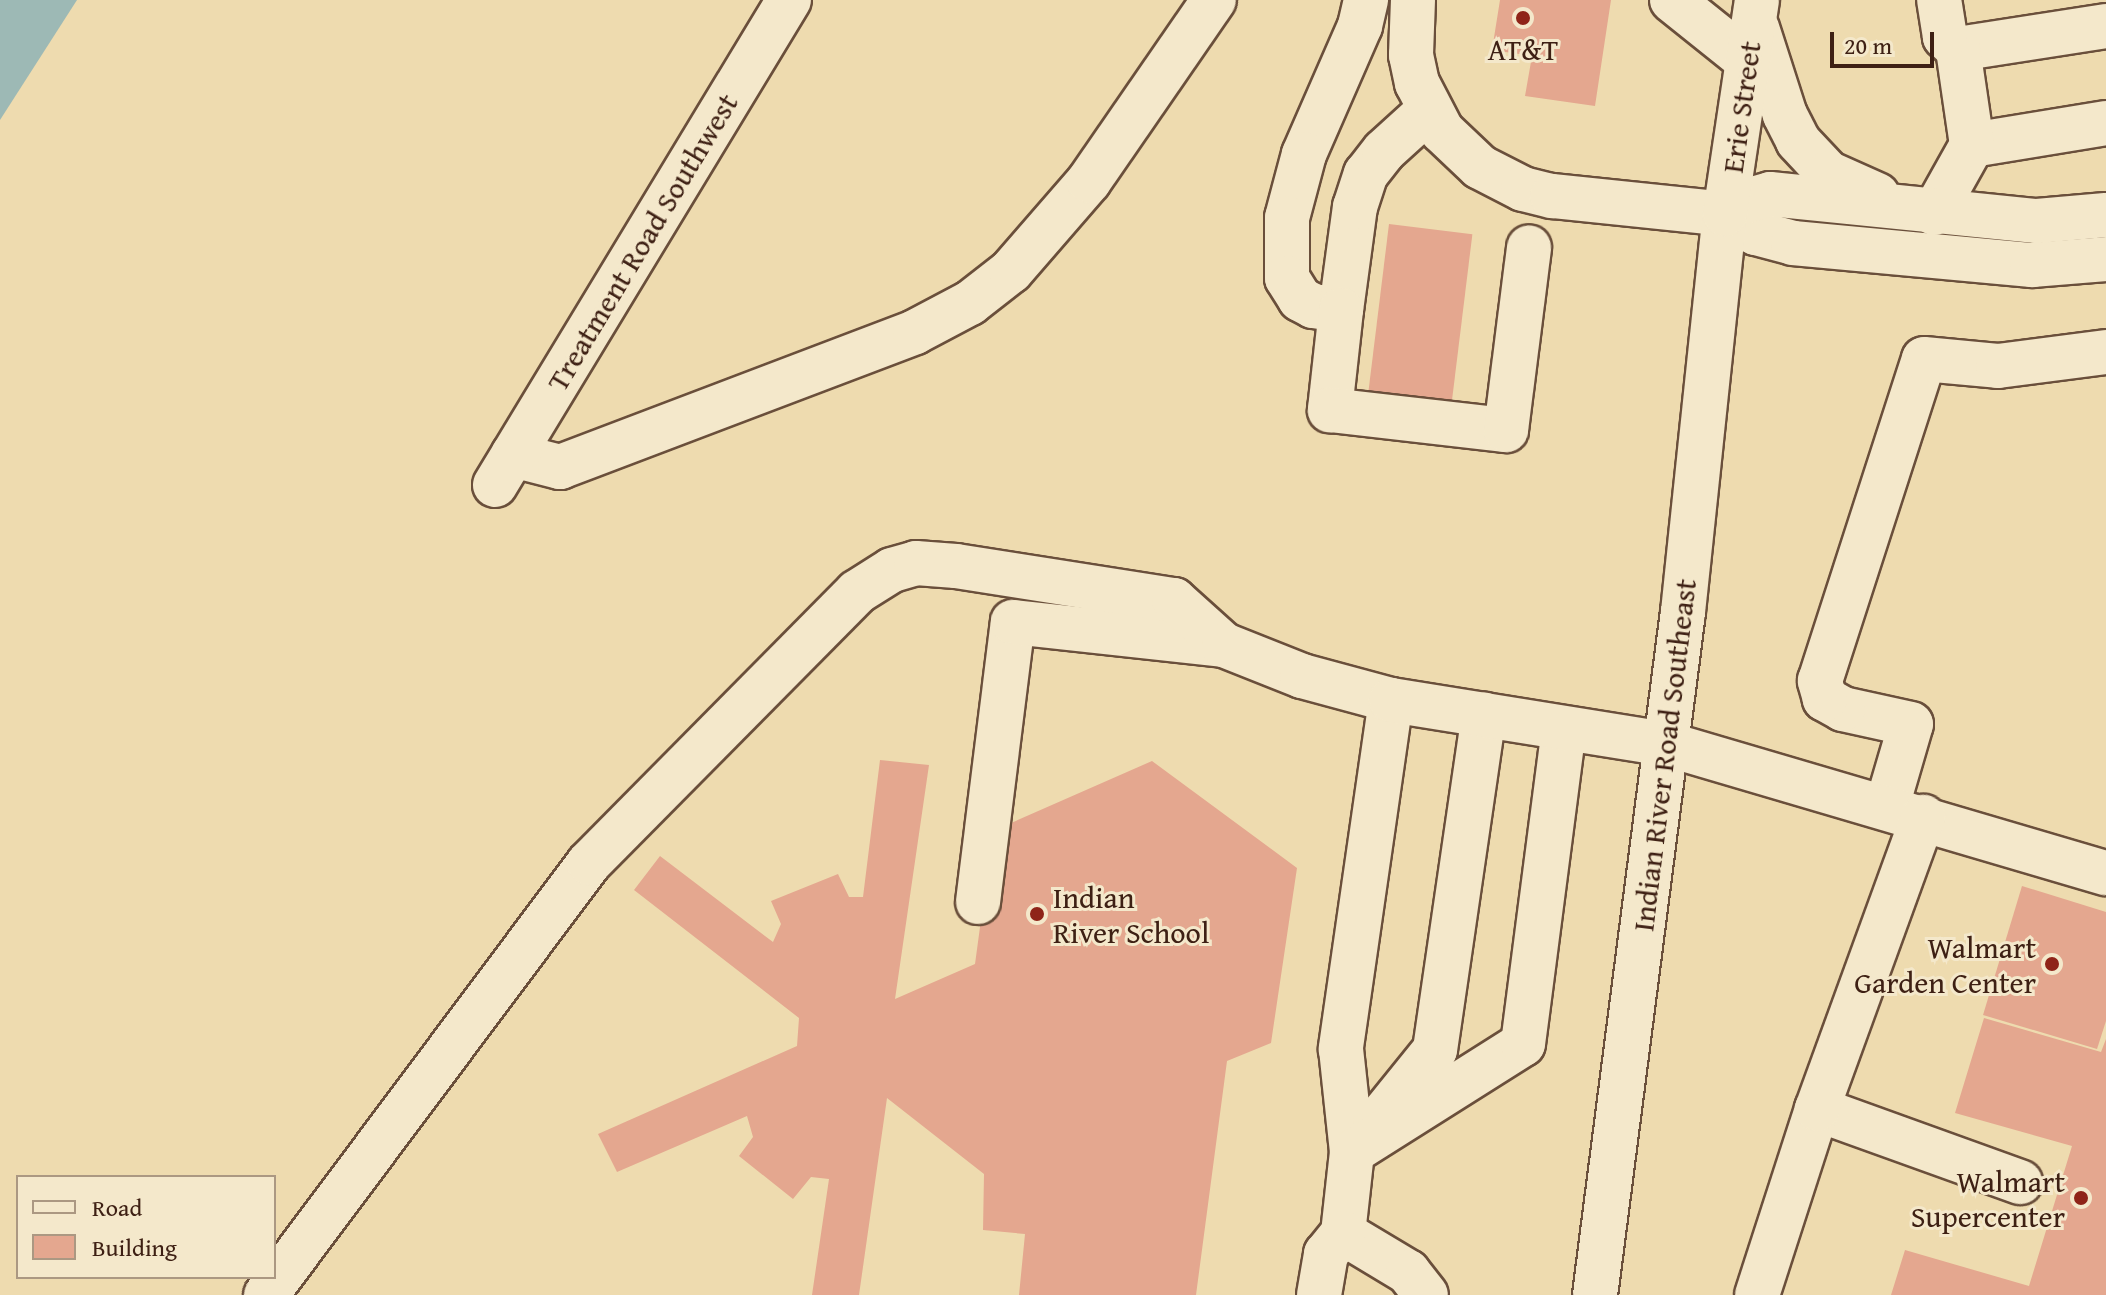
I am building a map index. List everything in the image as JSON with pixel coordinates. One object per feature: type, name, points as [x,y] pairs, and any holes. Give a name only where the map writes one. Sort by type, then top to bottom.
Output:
[{"type":"street","name":"Treatment Road Southwest","points":[[789,0],[504,470],[560,467],[915,332],[970,303],[1011,271],[1089,181],[1214,0]]},
{"type":"street","points":[[1341,310],[1313,306],[1300,299],[1287,278],[1284,248],[1287,218],[1304,154],[1360,26],[1366,0]]},
{"type":"street","points":[[1413,0],[1411,55],[1429,110],[1442,131],[1480,167],[1523,189],[1607,204],[1725,214],[1756,233],[1793,243],[2032,265],[2106,259]]},
{"type":"street","points":[[1672,0],[1747,60]]},
{"type":"street","points":[[1927,212],[1972,145],[1958,49],[1945,37],[1939,0]]},
{"type":"street","points":[[1755,9],[1785,115],[1807,154],[1845,183],[1927,212]]},
{"type":"street","name":"Erie Street","points":[[1725,214],[1755,9]]},
{"type":"street","points":[[1958,49],[2106,26]]},
{"type":"street","points":[[1429,110],[1384,151],[1366,174],[1355,207],[1330,410],[1506,430],[1529,247]]},
{"type":"street","points":[[1972,145],[2106,123]]},
{"type":"street","points":[[1725,214],[1770,194],[2037,221],[2106,215]]},
{"type":"street","name":"Indian River Road Southeast","points":[[1595,1295],[1667,744],[1725,214]]},
{"type":"street","points":[[1757,1295],[1817,1109],[1905,812],[1911,724],[1843,709],[1825,699],[1820,681],[1924,359],[1998,366],[2106,352]]},
{"type":"street","points":[[266,1295],[589,863],[868,583],[892,570],[928,562],[1174,600],[1224,645]]},
{"type":"street","points":[[978,902],[1013,622],[1224,645],[1302,676],[1391,700],[1667,744],[2106,873]]},
{"type":"street","points":[[1319,1295],[1326,1254],[1343,1233],[1352,1152],[1341,1049],[1391,700]]},
{"type":"street","points":[[1352,1152],[1435,1050],[1484,715]]},
{"type":"street","points":[[1352,1152],[1523,1044],[1564,730]]},
{"type":"street","points":[[1817,1109],[2020,1182]]},
{"type":"street","points":[[1343,1233],[1413,1287]]},
{"type":"water","points":[[0,0],[77,0],[0,120]]},
{"type":"building","points":[[1500,0],[1611,0],[1595,106],[1525,96],[1532,56],[1492,50]]},
{"type":"building","points":[[1389,224],[1472,234],[1452,402],[1368,392]]},
{"type":"building","points":[[880,760],[929,765],[895,999],[975,964],[993,831],[1152,761],[1297,868],[1271,1043],[1227,1061],[1196,1295],[1019,1295],[1025,1234],[983,1230],[984,1174],[887,1098],[859,1295],[812,1295],[829,1179],[811,1177],[793,1199],[739,1156],[753,1137],[747,1116],[617,1172],[598,1134],[797,1046],[799,1018],[634,890],[660,856],[773,942],[781,924],[771,901],[838,874],[849,897],[863,897]]},
{"type":"building","name":"Walmart Garden Center","points":[[2022,886],[2106,912],[2106,1021],[2097,1049],[1983,1015]]},
{"type":"building","name":"Walmart Supercenter","points":[[1984,1018],[2101,1052],[2106,1039],[2106,1295],[1891,1295],[1905,1250],[2029,1286],[2072,1146],[1955,1113]]},
{"type":"place","name":"AT&T","points":[[1523,18]]},
{"type":"place","name":"Indian River School","points":[[1037,914]]},
{"type":"place","name":"Walmart Garden Center","points":[[2052,964]]},
{"type":"place","name":"Walmart Supercenter","points":[[2081,1198]]}]
